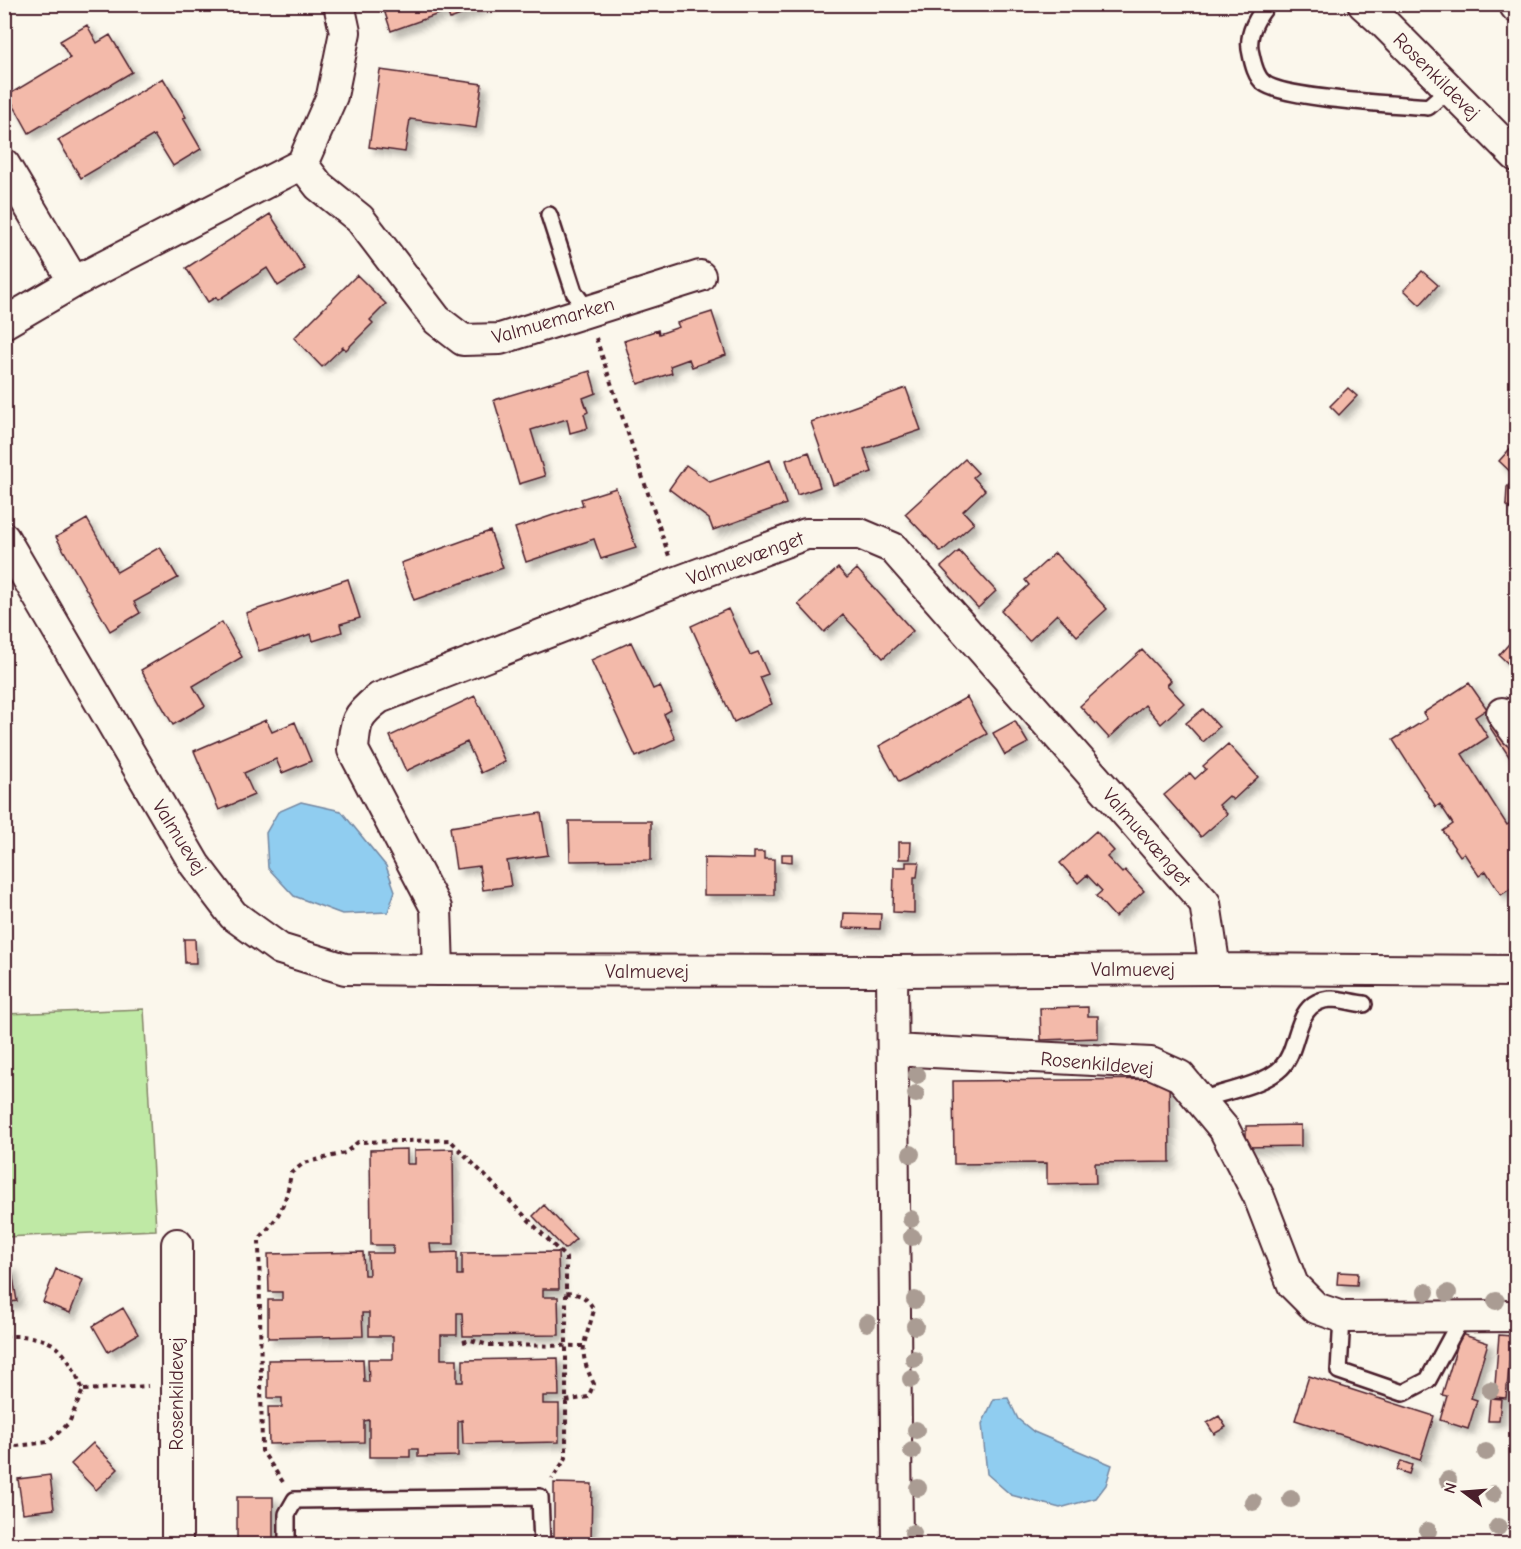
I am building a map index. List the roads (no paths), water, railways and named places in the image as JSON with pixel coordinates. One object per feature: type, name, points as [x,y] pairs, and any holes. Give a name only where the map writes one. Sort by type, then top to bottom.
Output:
[{"type":"street","points":[[4,323],[74,282],[302,164],[332,96],[345,32],[339,4]]},
{"type":"street","name":"Rosenkildevej","points":[[1382,10],[1450,88],[1516,156]]},
{"type":"street","points":[[4,164],[74,282]]},
{"type":"street","name":"Valmuemarken","points":[[302,164],[320,186],[360,219],[437,320],[463,340],[500,339],[700,276]]},
{"type":"street","name":"Valmuevænget","points":[[438,970],[436,908],[353,750],[355,727],[363,710],[379,698],[806,534],[860,534],[893,548],[1206,903],[1215,969]]},
{"type":"street","name":"Valmuevej","points":[[4,538],[195,865],[233,915],[280,949],[345,969],[1516,971]]},
{"type":"street","points":[[892,971],[897,1545]]},
{"type":"street","name":"Rosenkildevej","points":[[893,1050],[1151,1064],[1180,1076],[1224,1129],[1259,1197],[1293,1284],[1316,1308],[1342,1317],[1516,1316]]},
{"type":"street","name":"Rosenkildevej","points":[[177,1244],[177,1545]]},
{"type":"lane","points":[[1268,4],[1257,17],[1249,46],[1254,69],[1263,83],[1287,93],[1428,107],[1450,88]]},
{"type":"lane","points":[[549,215],[574,292],[588,311]]},
{"type":"lane","points":[[1200,1100],[1263,1080],[1281,1068],[1294,1048],[1299,1024],[1305,1011],[1318,1003],[1330,999],[1364,1004]]},
{"type":"lane","points":[[1342,1317],[1340,1371],[1403,1393],[1428,1380],[1462,1317]]},
{"type":"lane","points":[[287,1545],[287,1514],[296,1500],[540,1497],[542,1545]]},
{"type":"water","points":[[301,802],[341,811],[386,866],[395,891],[388,912],[342,914],[294,896],[268,868],[266,833],[278,812]]},
{"type":"water","points":[[1008,1398],[1018,1419],[1034,1432],[1112,1465],[1106,1485],[1096,1498],[1060,1508],[1011,1495],[987,1474],[982,1424],[994,1399]]}]
